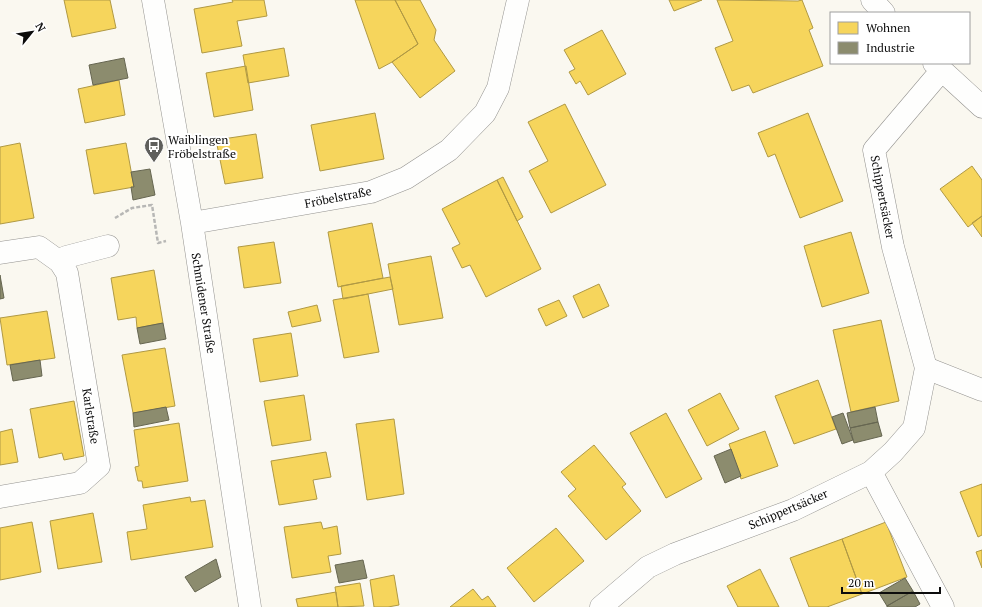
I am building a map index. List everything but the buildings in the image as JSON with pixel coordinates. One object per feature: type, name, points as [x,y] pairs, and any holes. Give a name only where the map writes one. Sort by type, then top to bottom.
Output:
[{"type":"street","name":"Schmidener Straße","points":[[153,0],[192,224],[250,607]]},
{"type":"street","name":"Fröbelstraße","points":[[192,224],[371,192],[406,178],[449,150],[486,113],[498,88],[518,0]]},
{"type":"street","points":[[872,0],[883,12]]},
{"type":"street","points":[[938,67],[982,107]]},
{"type":"street","name":"Schippertsäcker","points":[[601,607],[648,567],[675,554],[793,510],[871,472],[893,452],[914,428],[926,368],[893,247],[874,150],[938,67]]},
{"type":"street","points":[[0,253],[39,247],[60,262],[66,257],[108,246]]},
{"type":"street","name":"Karlstraße","points":[[0,497],[80,483],[99,466],[67,273],[60,262]]},
{"type":"street","points":[[926,368],[982,390]]},
{"type":"street","points":[[871,472],[943,607]]},
{"type":"path","points":[[132,208],[152,204],[157,237]]},
{"type":"place","name":"Waiblingen Fröbelstraße","points":[[154,163]]}]
